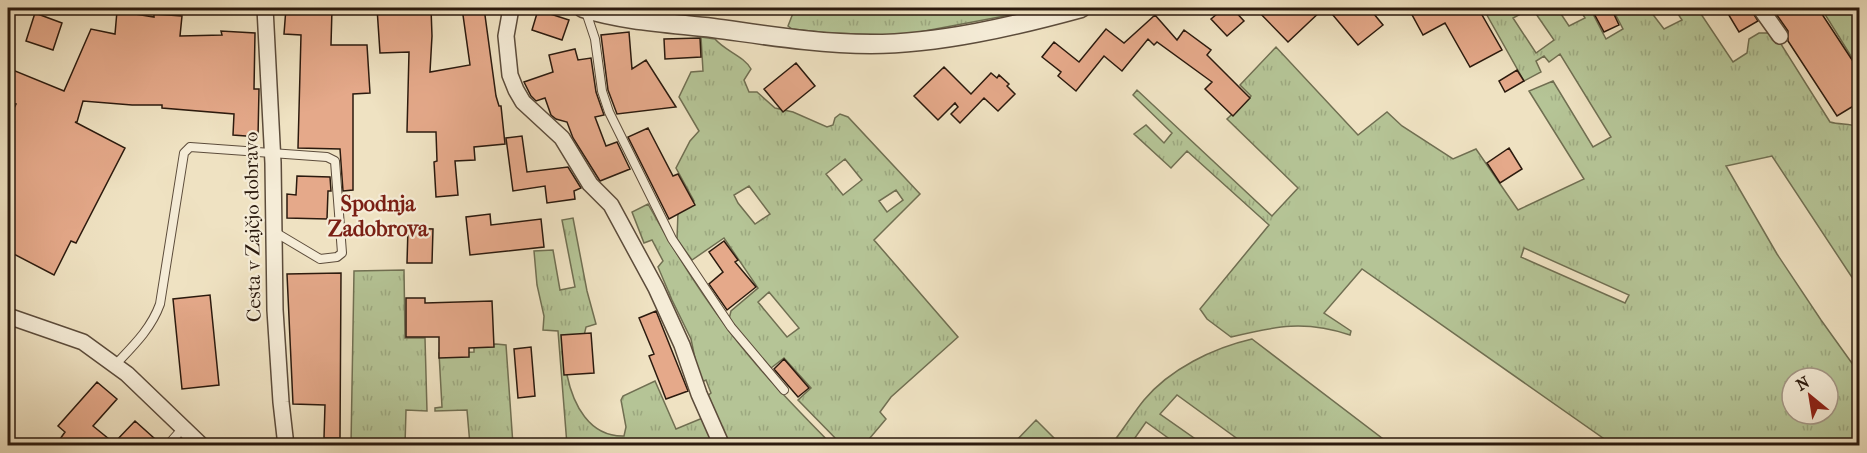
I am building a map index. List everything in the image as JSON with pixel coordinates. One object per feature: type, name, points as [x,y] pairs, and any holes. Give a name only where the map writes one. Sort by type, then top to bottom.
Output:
[{"type":"street","name":"Cesta v Zajčjo dobravo","points":[[265,8],[272,154],[275,310],[286,446]]},
{"type":"street","points":[[511,8],[506,36],[510,75],[516,90],[530,110],[562,138],[590,184],[611,205],[656,288],[682,345],[699,394],[722,446]]},
{"type":"street","points":[[584,8],[636,19],[812,41],[868,44],[905,43],[941,38],[1044,18],[1080,8]]},
{"type":"street","points":[[1760,8],[1780,36]]},
{"type":"street","points":[[8,316],[83,342],[127,374],[202,446]]},
{"type":"lane","points":[[584,8],[595,39],[602,91],[609,112],[672,239],[730,327],[784,390]]},
{"type":"lane","points":[[115,365],[147,331],[155,319],[160,304],[184,153],[190,147],[327,157],[334,161],[342,253],[337,257],[320,258],[273,231]]},
{"type":"lane","points":[[167,446],[183,428]]},
{"type":"green space","points":[[795,8],[1048,8],[914,33],[888,35],[792,29],[788,26]]},
{"type":"green space","points":[[1483,8],[1532,8],[1557,8],[1569,26],[1585,18],[1579,8],[1600,8],[1592,12],[1606,39],[1623,29],[1612,8],[1648,8],[1664,29],[1682,20],[1674,8],[1697,8],[1733,62],[1747,53],[1749,39],[1759,33],[1774,33],[1830,122],[1858,127],[1859,288],[1772,156],[1726,166],[1777,254],[1859,373],[1859,445],[1613,445],[1362,269],[1324,313],[1351,331],[1350,335],[1319,327],[1290,326],[1231,337],[1207,319],[1200,309],[1269,225],[1187,151],[1171,168],[1134,134],[1146,125],[1164,143],[1172,133],[1133,95],[1137,90],[1272,216],[1298,188],[1227,119],[1251,96],[1240,85],[1276,47],[1358,135],[1387,112],[1402,126],[1453,159],[1476,149],[1518,210],[1584,179],[1529,91],[1553,81],[1593,147],[1611,137],[1560,54],[1549,62],[1544,56],[1536,61],[1541,72],[1524,81]],"holes":[[[1532,8],[1554,40],[1536,53],[1513,18]],[[1524,248],[1629,295],[1625,303],[1521,257]]]},
{"type":"green space","points":[[1821,8],[1859,8],[1859,69]]},
{"type":"green space","points":[[701,37],[715,39],[748,64],[751,69],[744,80],[749,92],[757,92],[775,108],[793,112],[827,127],[833,125],[835,118],[840,114],[848,117],[920,194],[874,240],[958,337],[891,397],[880,412],[886,419],[864,445],[842,445],[798,400],[811,388],[784,358],[771,368],[754,351],[729,319],[731,311],[758,288],[724,238],[692,260],[677,239],[678,212],[694,201],[676,168],[690,141],[699,131],[679,97],[691,72],[703,71]],"holes":[[[845,159],[862,180],[843,195],[826,174]],[[749,186],[770,214],[755,224],[734,195]],[[896,190],[903,200],[887,212],[879,201]],[[769,292],[799,328],[787,337],[758,302]]]},
{"type":"green space","points":[[648,204],[687,270],[730,332],[767,376],[832,445],[726,445],[706,397],[711,393],[706,380],[700,383],[691,339],[658,267],[663,261],[652,240],[644,243],[632,212]]},
{"type":"green space","points":[[573,218],[596,324],[586,327],[583,340],[567,375],[578,407],[592,425],[601,431],[624,436],[626,427],[621,400],[623,396],[655,381],[676,429],[705,417],[717,445],[567,445],[558,331],[543,330],[544,316],[537,285],[534,251],[553,250],[560,290],[575,287],[562,220]]},
{"type":"green space","points":[[404,270],[405,338],[425,338],[427,411],[406,410],[405,445],[351,445],[354,271]]},
{"type":"green space","points":[[1252,339],[1391,445],[1246,445],[1177,395],[1160,414],[1204,445],[1178,445],[1146,422],[1130,445],[1111,445],[1144,400],[1179,369],[1222,348]]},
{"type":"green space","points":[[474,345],[506,345],[513,445],[470,445],[467,410],[435,411],[435,408],[442,407],[439,353],[474,352]]},
{"type":"green space","points":[[1036,420],[1061,445],[1012,445]]},
{"type":"building","points":[[286,8],[332,9],[331,45],[367,45],[370,93],[353,94],[353,190],[343,191],[340,149],[298,148],[301,35],[284,34]]},
{"type":"building","points":[[377,8],[431,8],[430,72],[470,65],[462,8],[484,8],[496,96],[501,106],[505,144],[474,147],[475,160],[455,161],[458,195],[436,197],[434,162],[437,161],[436,132],[407,132],[409,52],[380,53]]},
{"type":"building","points":[[1224,8],[1232,8],[1244,21],[1227,36],[1211,19]]},
{"type":"building","points":[[1255,8],[1324,8],[1288,42]]},
{"type":"building","points":[[1327,8],[1369,8],[1383,25],[1358,45]]},
{"type":"building","points":[[1417,8],[1478,8],[1502,50],[1470,67],[1445,23],[1423,35],[1410,11]]},
{"type":"building","points":[[1591,8],[1611,8],[1619,25],[1604,32]]},
{"type":"building","points":[[1734,8],[1750,8],[1758,21],[1739,32],[1727,12]]},
{"type":"building","points":[[1772,8],[1818,8],[1860,72],[1860,102],[1837,116],[1788,41],[1788,31]]},
{"type":"building","points":[[538,10],[569,20],[562,40],[532,30]]},
{"type":"building","points":[[117,11],[154,17],[154,14],[182,16],[180,36],[222,35],[221,31],[255,33],[254,89],[259,89],[258,137],[233,135],[234,114],[162,108],[162,105],[83,101],[77,122],[75,122],[125,148],[76,243],[71,241],[54,275],[8,251],[8,121],[16,104],[8,102],[8,68],[64,91],[91,29],[115,34]]},
{"type":"building","points":[[35,13],[62,23],[53,50],[26,41]]},
{"type":"building","points":[[1155,15],[1177,40],[1184,30],[1211,50],[1207,55],[1250,98],[1233,116],[1205,89],[1212,82],[1157,42],[1154,45],[1148,39],[1122,71],[1104,56],[1076,91],[1058,76],[1061,72],[1042,57],[1054,42],[1079,62],[1106,29],[1124,43]]},
{"type":"building","points":[[629,32],[632,69],[646,60],[676,107],[617,114],[608,90],[601,35]]},
{"type":"building","points":[[700,38],[701,57],[665,59],[664,39]]},
{"type":"building","points":[[575,49],[578,60],[591,58],[596,92],[604,115],[595,117],[606,146],[617,142],[630,169],[600,181],[573,138],[567,122],[551,115],[545,98],[536,101],[524,82],[553,72],[549,55]]},
{"type":"building","points":[[796,63],[815,86],[783,112],[764,89]]},
{"type":"building","points":[[944,67],[971,94],[991,73],[997,78],[999,75],[1009,84],[1007,86],[1015,94],[998,111],[984,98],[960,123],[951,114],[958,107],[955,103],[938,120],[914,96]]},
{"type":"building","points":[[1517,70],[1524,81],[1505,92],[1499,81]]},
{"type":"building","points":[[648,128],[673,176],[678,174],[695,205],[669,219],[628,137]]},
{"type":"building","points":[[522,136],[527,172],[568,167],[581,188],[574,191],[575,199],[547,203],[545,186],[513,191],[506,138]]},
{"type":"building","points":[[1509,148],[1522,169],[1500,183],[1487,163]]},
{"type":"building","points":[[297,176],[330,177],[331,191],[328,191],[327,219],[287,218],[287,194],[296,195]]},
{"type":"building","points":[[490,214],[491,225],[541,219],[544,247],[470,255],[466,217]]},
{"type":"building","points":[[408,228],[433,229],[432,263],[407,263]]},
{"type":"building","points":[[724,241],[738,260],[735,262],[756,287],[727,310],[709,284],[723,272],[709,252]]},
{"type":"building","points":[[341,273],[340,438],[324,438],[325,405],[293,404],[287,274]]},
{"type":"building","points":[[210,295],[219,385],[182,389],[173,299]]},
{"type":"building","points":[[406,298],[425,298],[425,303],[492,301],[494,347],[469,348],[469,357],[439,358],[439,337],[406,337]]},
{"type":"building","points":[[656,311],[688,391],[666,399],[649,356],[654,354],[639,318]]},
{"type":"building","points":[[591,333],[594,373],[564,375],[561,335]]},
{"type":"building","points":[[531,347],[535,396],[518,398],[514,349]]},
{"type":"building","points":[[784,359],[809,388],[798,397],[774,369]]},
{"type":"building","points":[[97,382],[117,399],[93,426],[114,443],[135,421],[154,438],[146,446],[55,446],[65,432],[58,426]]},
{"type":"district","name":"Spodnja Zadobrova","points":[[378,216]]}]
